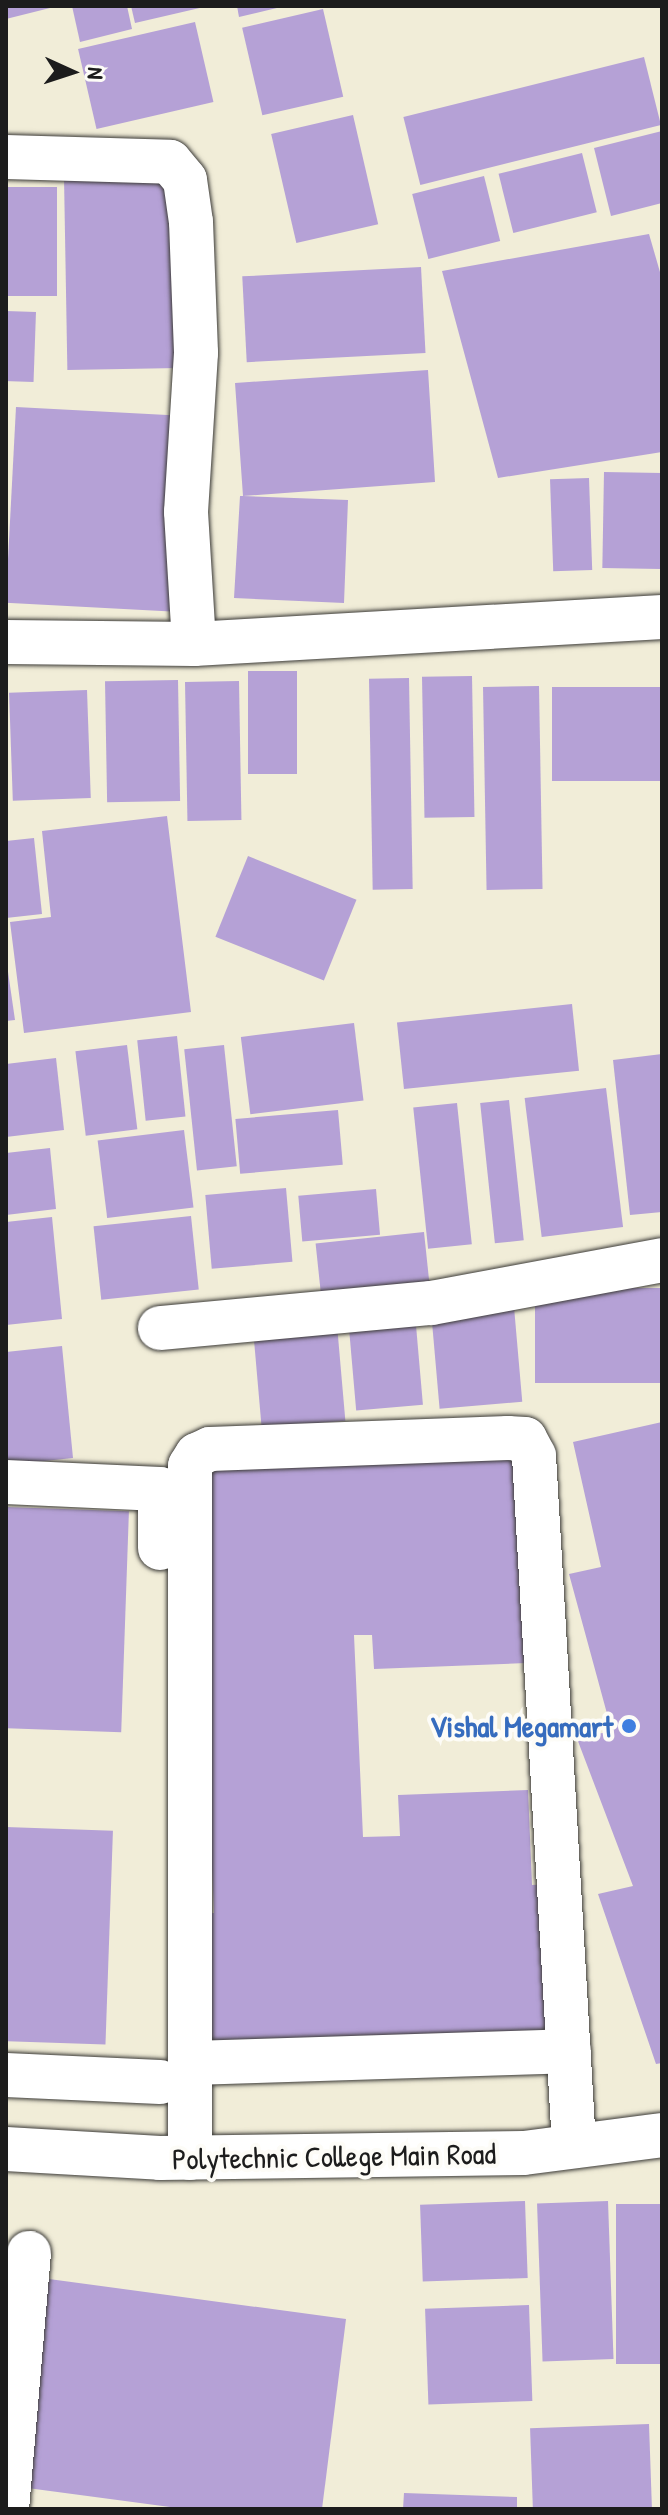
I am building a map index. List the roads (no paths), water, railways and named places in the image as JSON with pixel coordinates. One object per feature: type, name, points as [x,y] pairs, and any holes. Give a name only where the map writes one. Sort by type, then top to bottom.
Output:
[{"type":"street","points":[[6,157],[170,162],[185,180],[191,222],[196,353],[186,512],[194,644]]},
{"type":"street","points":[[6,642],[194,644],[662,617]]},
{"type":"street","points":[[160,1328],[431,1303],[662,1260]]},
{"type":"street","points":[[175,2158],[190,1466],[197,1455],[210,1449],[508,1438],[525,1439],[534,1456],[574,2146]]},
{"type":"street","points":[[6,1482],[160,1489],[175,2072]]},
{"type":"street","points":[[6,2075],[175,2072],[569,2051]]},
{"type":"street","name":"Polytechnic College Main Road","points":[[6,2149],[175,2158],[524,2153],[662,2135]]},
{"type":"street","points":[[7,2509],[29,2253]]},
{"type":"place","name":"Vishal Megamart","points":[[629,1726]]}]
